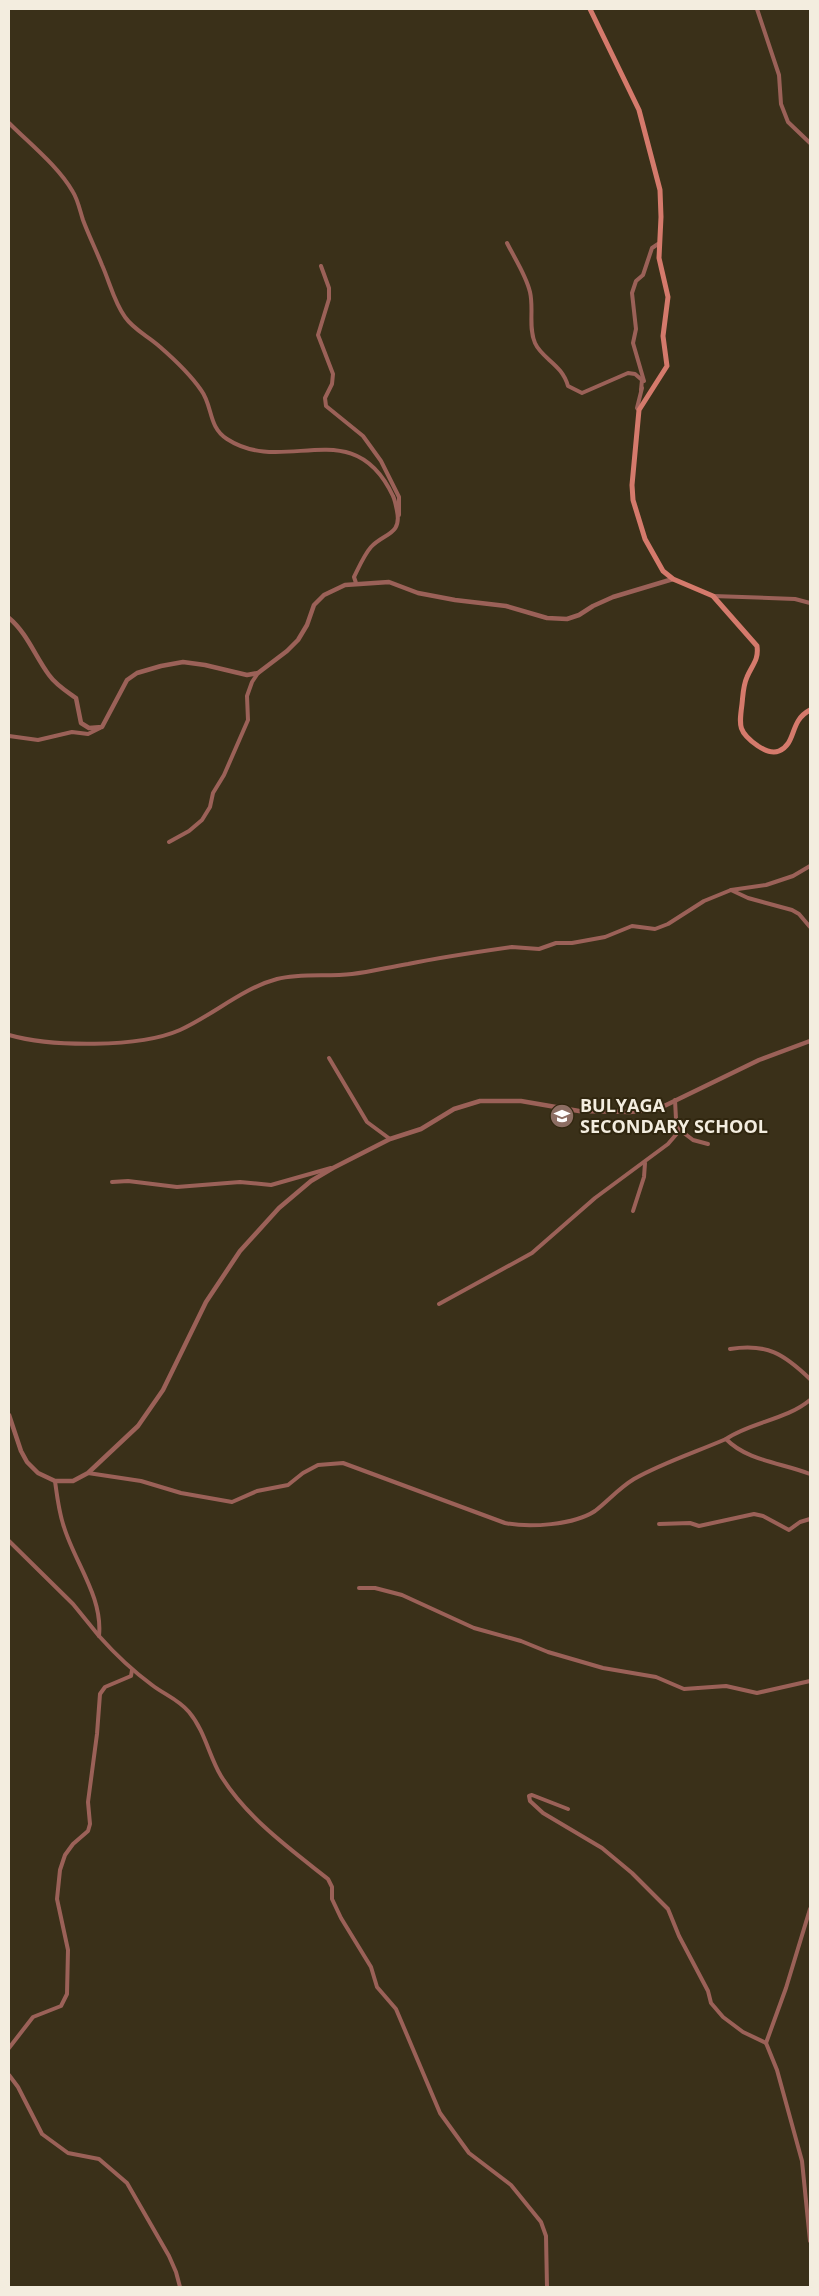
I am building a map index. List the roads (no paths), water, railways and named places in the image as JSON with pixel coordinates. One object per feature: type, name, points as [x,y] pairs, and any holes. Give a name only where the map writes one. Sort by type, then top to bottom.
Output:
[{"type":"main road","points":[[590,9],[639,110],[660,190],[661,217],[658,244],[660,264],[668,297],[663,336],[667,366],[639,410],[632,485],[634,500],[645,539],[663,571],[673,580],[713,596],[757,646],[756,661],[743,686],[739,723],[746,737],[767,751],[777,752],[786,747],[797,720],[810,710]]},
{"type":"street","points":[[757,9],[778,76],[781,104],[788,122],[810,143]]},
{"type":"street","points":[[9,123],[52,165],[74,192],[118,306],[135,329],[158,345],[202,391],[217,431],[227,439],[243,447],[274,453],[330,449],[352,453],[365,459],[379,474],[394,497],[398,517]]},
{"type":"street","points":[[507,243],[531,294],[532,332],[535,344],[559,368],[568,386],[582,393],[628,373],[635,374],[642,380],[637,408],[639,410]]},
{"type":"street","points":[[641,390],[644,382],[633,343],[636,329],[632,293],[636,281],[643,275],[652,248],[658,244]]},
{"type":"street","points":[[321,266],[329,288],[329,299],[318,335],[333,374],[332,384],[325,398],[326,406],[363,436],[381,461],[399,497],[397,526],[392,533],[372,546],[354,577],[356,583]]},
{"type":"street","points":[[169,842],[189,831],[202,820],[210,807],[213,794],[224,775],[248,720],[247,696],[252,682],[258,673],[287,652],[298,640],[314,605],[324,595],[342,586],[356,583],[389,582],[418,592],[455,600],[506,606],[547,618],[567,619],[579,616],[613,597],[673,580]]},
{"type":"street","points":[[713,596],[795,599],[810,603]]},
{"type":"street","points":[[9,618],[24,634],[50,676],[60,687],[76,698],[81,723],[89,728],[102,727]]},
{"type":"street","points":[[9,736],[38,740],[72,732],[88,734],[102,727],[128,680],[137,673],[161,666],[183,662],[205,665],[246,675],[258,673]]},
{"type":"street","points":[[9,1035],[30,1040],[109,1043],[160,1037],[223,1008],[262,984],[279,979],[302,975],[350,974],[391,969],[471,952],[512,947],[539,949],[556,943],[572,943],[605,937],[632,926],[655,928],[668,924],[704,901],[731,890],[766,885],[794,876],[810,866]]},
{"type":"street","points":[[731,890],[748,898],[792,910],[799,914],[810,927]]},
{"type":"street","points":[[9,1415],[27,1462],[38,1473],[55,1481],[73,1481],[88,1473],[143,1418],[163,1390],[206,1302],[240,1251],[279,1208],[311,1181],[333,1168],[390,1139],[421,1129],[454,1109],[480,1101],[521,1101],[579,1111],[630,1112],[658,1109],[759,1060],[810,1041]]},
{"type":"street","points":[[329,1058],[367,1122],[390,1139]]},
{"type":"street","points":[[675,1100],[676,1119],[680,1130],[693,1140],[708,1144]]},
{"type":"street","points":[[438,1304],[532,1253],[589,1204],[646,1163],[668,1144],[680,1130]]},
{"type":"street","points":[[633,1211],[644,1177],[646,1163]]},
{"type":"street","points":[[112,1182],[128,1180],[177,1187],[240,1182],[272,1185],[333,1168]]},
{"type":"street","points":[[730,1349],[752,1347],[776,1352],[810,1379]]},
{"type":"street","points":[[88,1473],[141,1481],[181,1493],[232,1502],[257,1491],[288,1485],[303,1473],[318,1465],[343,1463],[381,1479],[424,1492],[474,1513],[517,1526],[580,1519],[595,1510],[634,1479],[726,1439],[739,1430],[772,1419],[810,1400]]},
{"type":"street","points":[[726,1439],[734,1448],[747,1454],[790,1466],[810,1474]]},
{"type":"street","points":[[55,1481],[63,1526],[88,1582],[101,1619],[99,1636]]},
{"type":"street","points":[[659,1524],[690,1523],[699,1526],[754,1514],[763,1516],[789,1530],[800,1522],[810,1520]]},
{"type":"street","points":[[9,1541],[73,1604],[99,1636],[132,1670],[154,1687],[180,1701],[191,1714],[209,1745],[221,1776],[238,1799],[281,1841],[328,1879],[332,1887],[332,1900],[370,1967],[377,1987],[396,2009],[440,2113],[469,2153],[511,2186],[541,2222],[546,2236],[547,2287]]},
{"type":"street","points":[[359,1588],[375,1588],[402,1596],[474,1628],[521,1641],[548,1652],[603,1668],[656,1678],[684,1689],[726,1686],[757,1693],[810,1681]]},
{"type":"street","points":[[9,2048],[33,2017],[61,2006],[67,1994],[68,1950],[57,1899],[60,1870],[65,1855],[73,1844],[88,1831],[90,1824],[88,1802],[100,1694],[105,1687],[131,1676],[132,1670]]},
{"type":"street","points":[[568,1809],[532,1795],[529,1796],[530,1801],[543,1813],[602,1848],[632,1873],[668,1910],[679,1936],[708,1991],[711,2003],[723,2016],[743,2032],[766,2043]]},
{"type":"street","points":[[810,1909],[786,1988],[766,2043],[777,2070],[802,2161],[810,2241]]},
{"type":"street","points":[[9,2075],[18,2087],[42,2134],[68,2153],[99,2159],[127,2184],[169,2256],[180,2287]]},
{"type":"place","name":"BULYAGA SECONDARY SCHOOL","points":[[562,1116]]}]
